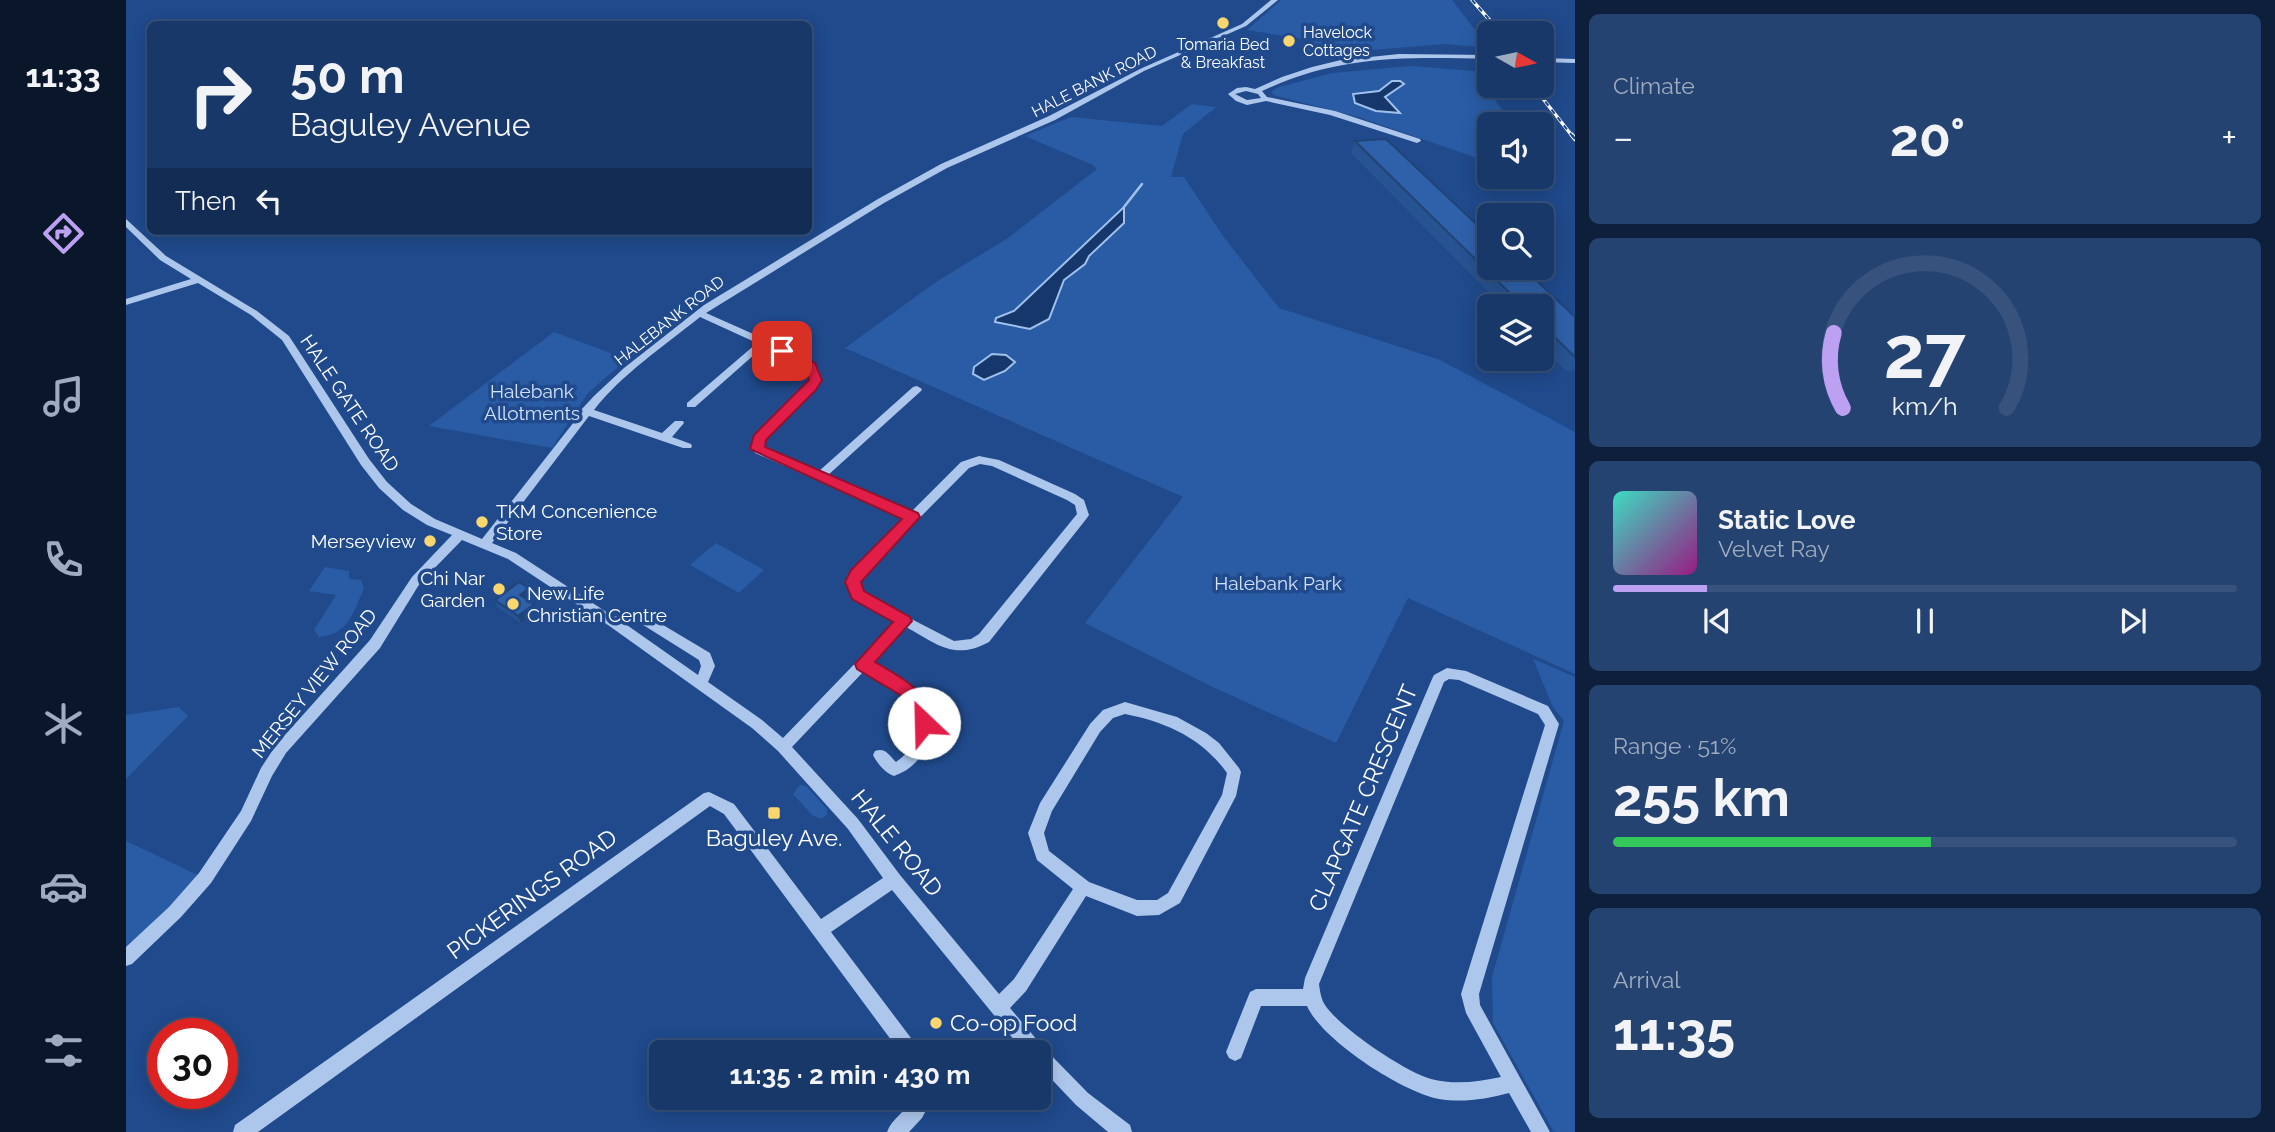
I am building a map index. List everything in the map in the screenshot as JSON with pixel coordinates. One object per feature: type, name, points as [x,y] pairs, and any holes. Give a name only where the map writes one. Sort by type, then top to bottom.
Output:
[{"type":"street","name":"HALE BANK ROAD","points":[[997,142],[1052,118],[1142,70],[1244,26],[1275,0]]},
{"type":"street","points":[[1417,141],[1332,113],[1265,99],[1254,103],[1238,100],[1231,94],[1233,91],[1257,91],[1302,71],[1362,58],[1424,55],[1477,57]]},
{"type":"street","points":[[1554,60],[1575,61]]},
{"type":"street","points":[[1257,91],[1264,95],[1265,99]]},
{"type":"street","points":[[1227,108],[1238,100]]},
{"type":"street","name":"HALEBANK ROAD","points":[[485,543],[585,412],[628,370],[699,313],[881,201],[944,166],[997,142]]},
{"type":"street","name":"HALE GATE ROAD","points":[[126,222],[153,251],[261,317],[286,338],[383,485],[418,515],[485,543]]},
{"type":"street","points":[[126,302],[197,280]]},
{"type":"street","points":[[699,313],[807,362],[816,376],[811,387],[759,438],[758,449],[912,517]]},
{"type":"street","points":[[691,405],[763,342]]},
{"type":"street","points":[[820,476],[910,392]]},
{"type":"street","points":[[585,412],[687,446]]},
{"type":"street","points":[[664,438],[679,423]]},
{"type":"street","points":[[979,460],[995,463],[1080,503],[1084,511],[1082,519],[979,642],[967,646],[953,646],[904,621],[858,595],[853,582],[856,574],[965,465],[979,460]]},
{"type":"street","name":"MERSEY VIEW ROAD","points":[[126,958],[175,912],[205,878],[240,827],[266,772],[281,749],[376,644],[416,580],[460,534]]},
{"type":"street","name":"HALE ROAD","points":[[485,543],[512,556],[613,622],[757,724],[783,747],[853,824],[894,880],[1026,1040]]},
{"type":"street","points":[[613,622],[628,617],[643,619],[705,657],[708,666],[701,685]]},
{"type":"street","points":[[783,747],[904,621]]},
{"type":"street","points":[[863,664],[908,691],[920,708],[924,723],[921,742],[912,759],[894,771],[880,755]]},
{"type":"street","name":"CLAPGATE CRESCENT","points":[[1313,998],[1311,984],[1439,678],[1447,673],[1461,675],[1543,710],[1552,724],[1470,994],[1472,1007],[1541,1132]]},
{"type":"street","points":[[1125,708],[1152,713],[1199,736],[1224,754],[1234,772],[1229,796],[1174,898],[1159,907],[1137,908],[1083,887],[1042,855],[1036,833],[1045,808],[1094,728],[1108,714],[1125,708]]},
{"type":"street","name":"PICKERINGS ROAD","points":[[242,1132],[709,798],[729,809],[902,1040]]},
{"type":"street","points":[[821,929],[894,880]]},
{"type":"street","points":[[999,1007],[1020,985],[1083,887]]},
{"type":"street","points":[[1235,1052],[1256,998],[1313,998],[1320,1014],[1336,1030],[1427,1087],[1481,1091],[1513,1083]]},
{"type":"street","name":"HALE ROAD","points":[[1051,1067],[1082,1099],[1123,1132]]},
{"type":"street","points":[[896,1132],[917,1110]]},
{"type":"green space","points":[[1281,0],[1452,0],[1477,32],[1477,47],[1446,44],[1359,51],[1323,45],[1301,59],[1310,40],[1247,30]]},
{"type":"green space","points":[[1410,66],[1475,71],[1477,98],[1494,98],[1504,112],[1477,112],[1477,158],[1358,117],[1273,95],[1272,91],[1279,87],[1333,73]]},
{"type":"green space","name":"Halebank Park","points":[[1192,104],[1216,107],[1183,134],[1171,177],[1184,177],[1223,236],[1279,308],[1440,360],[1575,432],[1575,674],[1408,598],[1336,743],[1215,688],[1085,623],[1183,497],[845,348],[936,282],[1008,238],[1097,169],[1025,136],[1071,117],[1162,126]]},
{"type":"green space","name":"Halebank Allotments","points":[[554,332],[627,359],[587,394],[552,448],[429,426]]},
{"type":"green space","points":[[716,543],[764,570],[739,593],[690,565]]},
{"type":"green space","points":[[325,567],[349,571],[349,579],[361,580],[364,589],[343,627],[337,632],[319,637],[314,630],[336,595],[309,591]]},
{"type":"green space","points":[[1533,659],[1575,677],[1575,1132],[1554,1132],[1493,1023],[1492,977],[1564,721],[1553,707]]},
{"type":"green space","points":[[179,707],[188,716],[126,779],[126,715]]},
{"type":"green space","points":[[800,785],[806,786],[827,809],[827,815],[821,819],[812,815],[793,794]]},
{"type":"green space","points":[[126,841],[200,876],[126,950]]},
{"type":"shaded area","points":[[1392,81],[1404,84],[1385,97],[1400,113],[1376,111],[1355,103],[1353,94],[1379,91]]},
{"type":"shaded area","points":[[1124,207],[1124,223],[1089,256],[1085,264],[1064,280],[1049,319],[1030,329],[995,322],[996,318],[1014,311]]},
{"type":"shaded area","points":[[992,354],[1006,355],[1015,362],[1005,371],[984,380],[973,374],[974,367]]},
{"type":"building","points":[[1386,139],[1477,225],[1477,261],[1355,141]]},
{"type":"building","points":[[1497,280],[1536,280],[1551,294],[1511,294]]},
{"type":"building","points":[[1554,297],[1575,317],[1575,357],[1554,337]]},
{"type":"building","points":[[519,582],[529,588],[520,595],[534,604],[518,616],[495,600]]},
{"type":"waterway","points":[[1124,207],[1142,184]]},
{"type":"railway","points":[[1472,0],[1490,21]]},
{"type":"railway","points":[[1542,98],[1573,137]]},
{"type":"railway","points":[[1572,135],[1575,139]]},
{"type":"place","name":"Tomaria Bed & Breakfast","points":[[1223,23]]},
{"type":"place","name":"Havelock Cottages","points":[[1289,41]]},
{"type":"place","name":"TKM Concenience Store","points":[[482,522]]},
{"type":"place","name":"Merseyview","points":[[430,541]]},
{"type":"place","name":"Chi Nar Garden","points":[[499,589]]},
{"type":"place","name":"New Life Christian Centre","points":[[513,604]]},
{"type":"place","name":"Baguley Ave.","points":[[774,813]]},
{"type":"place","name":"Co-op Food","points":[[936,1023]]},
{"type":"route","points":[[782,351],[811,365],[816,376],[811,387],[759,438],[759,451],[912,517],[856,574],[853,587],[861,598],[904,621],[863,664],[908,691],[920,708],[924,723]]}]
